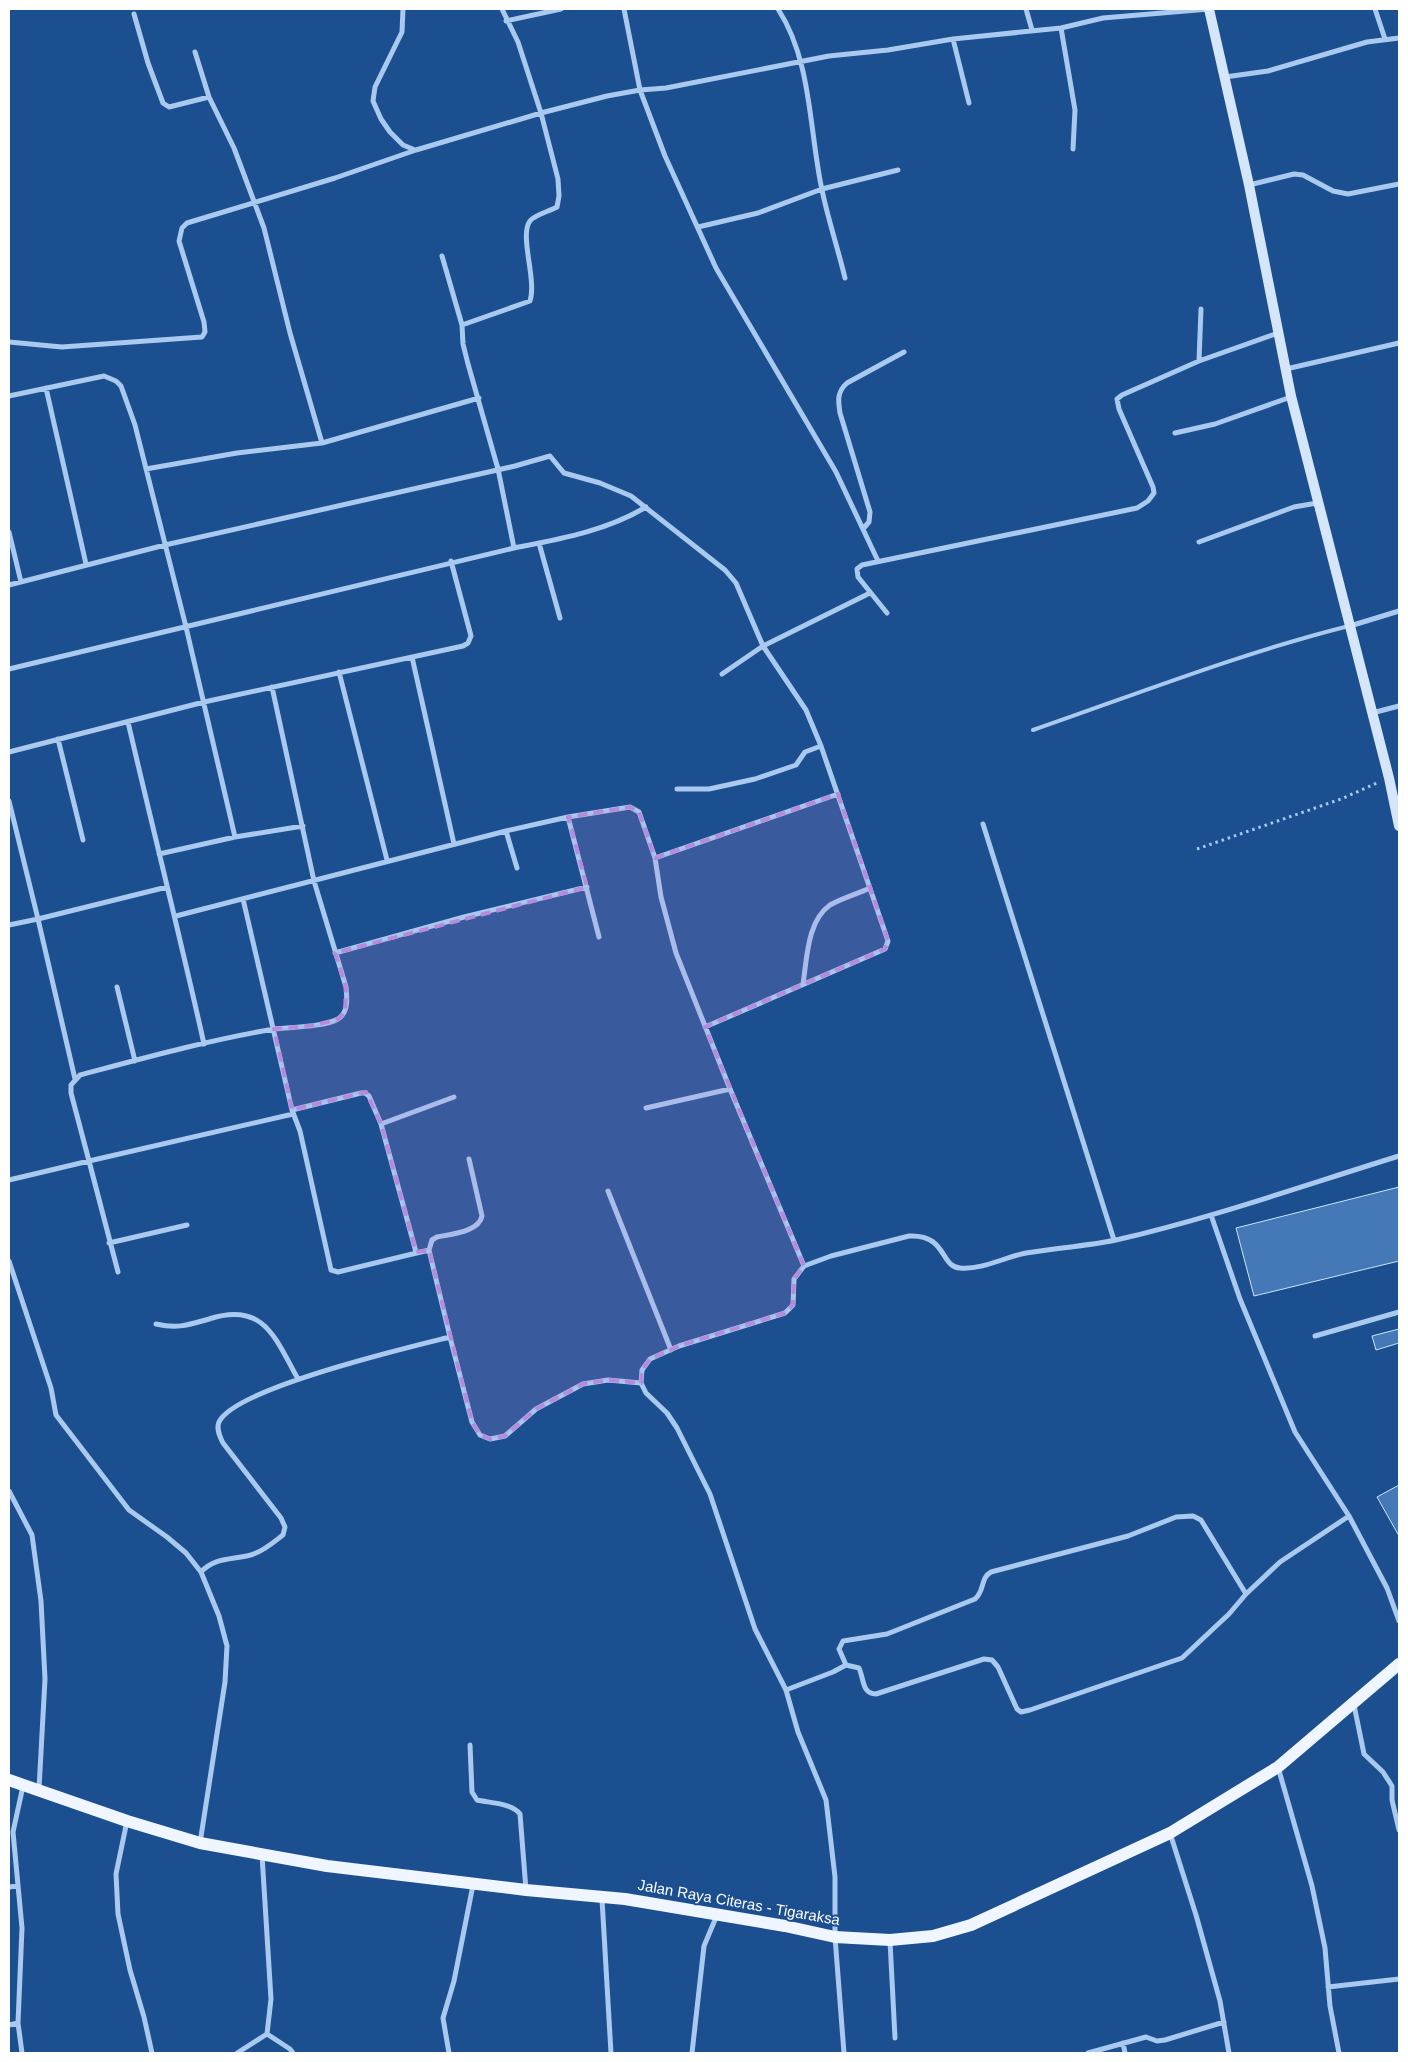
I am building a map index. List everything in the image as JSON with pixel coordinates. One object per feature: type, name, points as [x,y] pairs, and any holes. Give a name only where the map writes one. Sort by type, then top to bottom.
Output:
[{"type":"main road","name":"Jalan Raya Citeras - Tigaraksa","points":[[9,1780],[127,1821],[200,1843],[327,1866],[668,1905],[836,1937],[890,1940],[932,1936],[971,1925],[1170,1833],[1278,1767],[1399,1664]]},
{"type":"street","points":[[404,9],[402,32],[375,87],[373,101],[381,119],[390,132],[403,145],[416,150]]},
{"type":"street","points":[[462,325],[530,301],[533,281],[526,228],[530,220],[557,208],[559,196],[558,179],[541,113],[518,42],[506,21],[502,9]]},
{"type":"street","points":[[506,21],[561,9]]},
{"type":"street","points":[[624,9],[640,90],[665,156],[716,268],[836,472],[878,561]]},
{"type":"street","points":[[778,9],[786,21],[800,62],[822,189],[846,278]]},
{"type":"street","points":[[1026,9],[1032,30]]},
{"type":"street","points":[[9,342],[62,347],[202,337],[206,328],[179,241],[179,234],[187,224],[255,204],[416,150],[541,113],[640,90],[666,88],[829,56],[888,50],[953,39],[1061,28],[1104,18],[1209,9],[1249,185],[1291,396],[1389,778],[1399,826]]},
{"type":"street","points":[[1376,9],[1384,39]]},
{"type":"street","points":[[134,14],[148,63],[163,103],[169,107],[209,98]]},
{"type":"street","points":[[1061,28],[1075,110],[1073,149]]},
{"type":"street","points":[[1225,77],[1268,71],[1367,42],[1399,38]]},
{"type":"street","points":[[953,39],[969,104]]},
{"type":"street","points":[[196,52],[209,98],[234,148],[264,228],[290,334],[322,443]]},
{"type":"street","points":[[698,227],[758,213],[822,189],[898,170]]},
{"type":"street","points":[[1249,185],[1294,174],[1303,174],[1333,191],[1348,194],[1399,184]]},
{"type":"street","points":[[442,256],[462,325],[463,344],[498,469],[514,548]]},
{"type":"street","points":[[1199,361],[1202,309]]},
{"type":"street","points":[[887,613],[858,577],[857,569],[862,565],[1137,508],[1148,501],[1154,493],[1153,487],[1119,409],[1117,399],[1122,394],[1199,361],[1278,333]]},
{"type":"street","points":[[1285,369],[1399,343]]},
{"type":"street","points":[[863,529],[869,522],[870,512],[840,413],[838,400],[840,389],[847,383],[904,352]]},
{"type":"street","points":[[9,396],[104,376],[116,381],[121,386],[135,425],[186,627],[235,837]]},
{"type":"street","points":[[46,388],[86,564]]},
{"type":"street","points":[[1175,433],[1223,422],[1291,396]]},
{"type":"street","points":[[146,469],[237,454],[322,443],[479,398]]},
{"type":"street","points":[[9,586],[86,564],[165,545],[550,456],[564,473],[631,496],[725,570],[736,584],[763,646],[806,710],[821,746],[888,941],[885,949],[705,1027]]},
{"type":"street","points":[[1199,542],[1294,507],[1317,503]]},
{"type":"street","points":[[9,668],[186,627],[452,561],[599,529],[629,517],[646,507]]},
{"type":"street","points":[[9,532],[21,582]]},
{"type":"street","points":[[539,543],[560,618]]},
{"type":"street","points":[[9,752],[204,702],[463,646],[470,640],[466,614],[452,561]]},
{"type":"street","points":[[722,674],[763,646],[870,593]]},
{"type":"street","points":[[1350,626],[1399,611]]},
{"type":"street","points":[[412,657],[454,844]]},
{"type":"street","points":[[339,672],[387,860]]},
{"type":"street","points":[[118,1272],[71,1093],[71,1084],[75,1079],[80,1075],[204,1044],[274,1029],[316,1024],[338,1019],[345,1012],[348,1000],[346,987],[314,881],[272,687]]},
{"type":"street","points":[[1372,713],[1399,706]]},
{"type":"street","points":[[128,722],[167,887],[176,916],[204,1044]]},
{"type":"street","points":[[58,739],[82,840]]},
{"type":"street","points":[[677,790],[709,790],[755,779],[796,765],[805,752],[821,746]]},
{"type":"street","points":[[655,858],[838,794]]},
{"type":"street","points":[[9,801],[75,1079]]},
{"type":"street","points":[[176,916],[314,881],[387,860],[506,831],[630,806],[639,812],[655,858],[676,953],[804,1266]]},
{"type":"street","points":[[568,817],[599,937]]},
{"type":"street","points":[[983,824],[1114,1240]]},
{"type":"street","points":[[159,854],[235,837],[303,826]]},
{"type":"street","points":[[506,831],[517,868]]},
{"type":"street","points":[[9,925],[167,887]]},
{"type":"street","points":[[335,953],[464,917],[587,888]]},
{"type":"street","points":[[804,984],[810,944],[815,925],[822,912],[831,904],[870,888]]},
{"type":"street","points":[[243,899],[293,1112],[300,1131],[331,1270],[338,1272],[429,1250]]},
{"type":"street","points":[[116,988],[135,1061]]},
{"type":"street","points":[[646,1108],[730,1089]]},
{"type":"street","points":[[9,1180],[365,1093],[371,1100],[381,1124],[416,1252]]},
{"type":"street","points":[[381,1124],[454,1097]]},
{"type":"street","points":[[844,2053],[836,1937],[835,1877],[826,1800],[798,1732],[786,1690],[755,1629],[710,1494],[667,1413],[646,1393],[640,1383],[642,1370],[650,1359],[671,1350],[785,1314],[793,1305],[794,1279],[804,1266],[831,1256],[909,1236],[922,1235],[933,1240],[950,1263],[958,1268],[977,1266],[1025,1253],[1114,1240],[1211,1215],[1399,1156]]},
{"type":"street","points":[[469,1159],[482,1216],[481,1222],[475,1228],[432,1240],[429,1250],[472,1422],[480,1435],[490,1439],[505,1436],[536,1410],[583,1384],[608,1380],[640,1383]]},
{"type":"street","points":[[608,1191],[671,1350]]},
{"type":"street","points":[[1211,1215],[1240,1298],[1295,1432],[1350,1516],[1387,1588],[1399,1621]]},
{"type":"street","points":[[109,1243],[187,1225]]},
{"type":"street","points":[[9,1261],[51,1388],[56,1415],[129,1510],[168,1537],[186,1553],[201,1572],[219,1616],[227,1646],[225,1682],[200,1843]]},
{"type":"street","points":[[1315,1336],[1399,1312]]},
{"type":"street","points":[[156,1324],[180,1328],[223,1314],[243,1314],[260,1320],[277,1341],[298,1379]]},
{"type":"street","points":[[201,1572],[206,1566],[220,1559],[256,1553],[283,1535],[285,1527],[281,1518],[223,1444],[218,1424],[223,1416],[252,1398],[298,1379],[357,1360],[450,1337]]},
{"type":"street","points":[[9,1491],[32,1535],[41,1601],[45,1678],[38,1790]]},
{"type":"street","points":[[846,1665],[838,1649],[842,1641],[887,1634],[975,1599],[981,1592],[985,1576],[991,1572],[1128,1536],[1176,1517],[1193,1516],[1201,1520],[1246,1594]]},
{"type":"street","points":[[786,1690],[846,1665],[859,1668],[866,1691],[870,1694],[876,1694],[984,1659],[992,1660],[998,1667],[1014,1706],[1021,1712],[1025,1712],[1182,1658],[1280,1562],[1350,1516]]},
{"type":"street","points":[[1354,1704],[1364,1754],[1384,1772],[1392,1786],[1392,1800],[1399,1830]]},
{"type":"street","points":[[470,1745],[472,1792],[474,1797],[477,1800],[517,1809],[520,1814],[526,1890]]},
{"type":"street","points":[[1278,1767],[1312,1886],[1324,1948],[1328,1987],[1339,2053]]},
{"type":"street","points":[[22,2053],[18,2023],[22,1928],[13,1832],[23,1785]]},
{"type":"street","points":[[127,1821],[116,1874],[118,1914],[130,1970],[144,2016],[152,2053]]},
{"type":"street","points":[[1170,1833],[1196,1915],[1220,2001],[1229,2053]]},
{"type":"street","points":[[262,1854],[271,1999],[267,2034]]},
{"type":"street","points":[[449,2053],[443,2018],[454,1981],[473,1884]]},
{"type":"street","points":[[9,1887],[18,1886]]},
{"type":"street","points":[[602,1898],[611,2053]]},
{"type":"street","points":[[692,2053],[704,1946],[717,1915]]},
{"type":"street","points":[[890,1940],[895,2038]]},
{"type":"street","points":[[1328,1987],[1399,1979]]},
{"type":"street","points":[[1088,2053],[1146,2037],[1157,2041],[1165,2040],[1224,2022]]},
{"type":"street","points":[[9,2024],[18,2023]]},
{"type":"street","points":[[237,2053],[267,2034]]},
{"type":"street","points":[[267,2034],[293,2053]]},
{"type":"street","points":[[1123,2043],[1125,2053]]},
{"type":"lane","points":[[1033,730],[1250,654],[1297,639],[1350,626]]},
{"type":"path","points":[[1197,849],[1340,799],[1389,778]]},
{"type":"highlighted area","points":[[838,794],[885,931],[888,941],[885,949],[705,1027],[804,1266],[794,1279],[793,1305],[785,1313],[679,1346],[650,1359],[642,1370],[641,1383],[608,1380],[583,1384],[536,1409],[505,1436],[490,1439],[480,1435],[472,1422],[429,1250],[416,1252],[381,1124],[366,1092],[292,1110],[274,1029],[316,1025],[338,1019],[345,1012],[346,987],[335,953],[587,887],[568,817],[630,807],[639,812],[655,858]]},
{"type":"building","points":[[1399,1187],[1399,1261],[1254,1296],[1236,1228]]},
{"type":"building","points":[[1399,1329],[1399,1343],[1376,1350],[1372,1336]]},
{"type":"building","points":[[1399,1485],[1399,1536],[1377,1497]]}]
